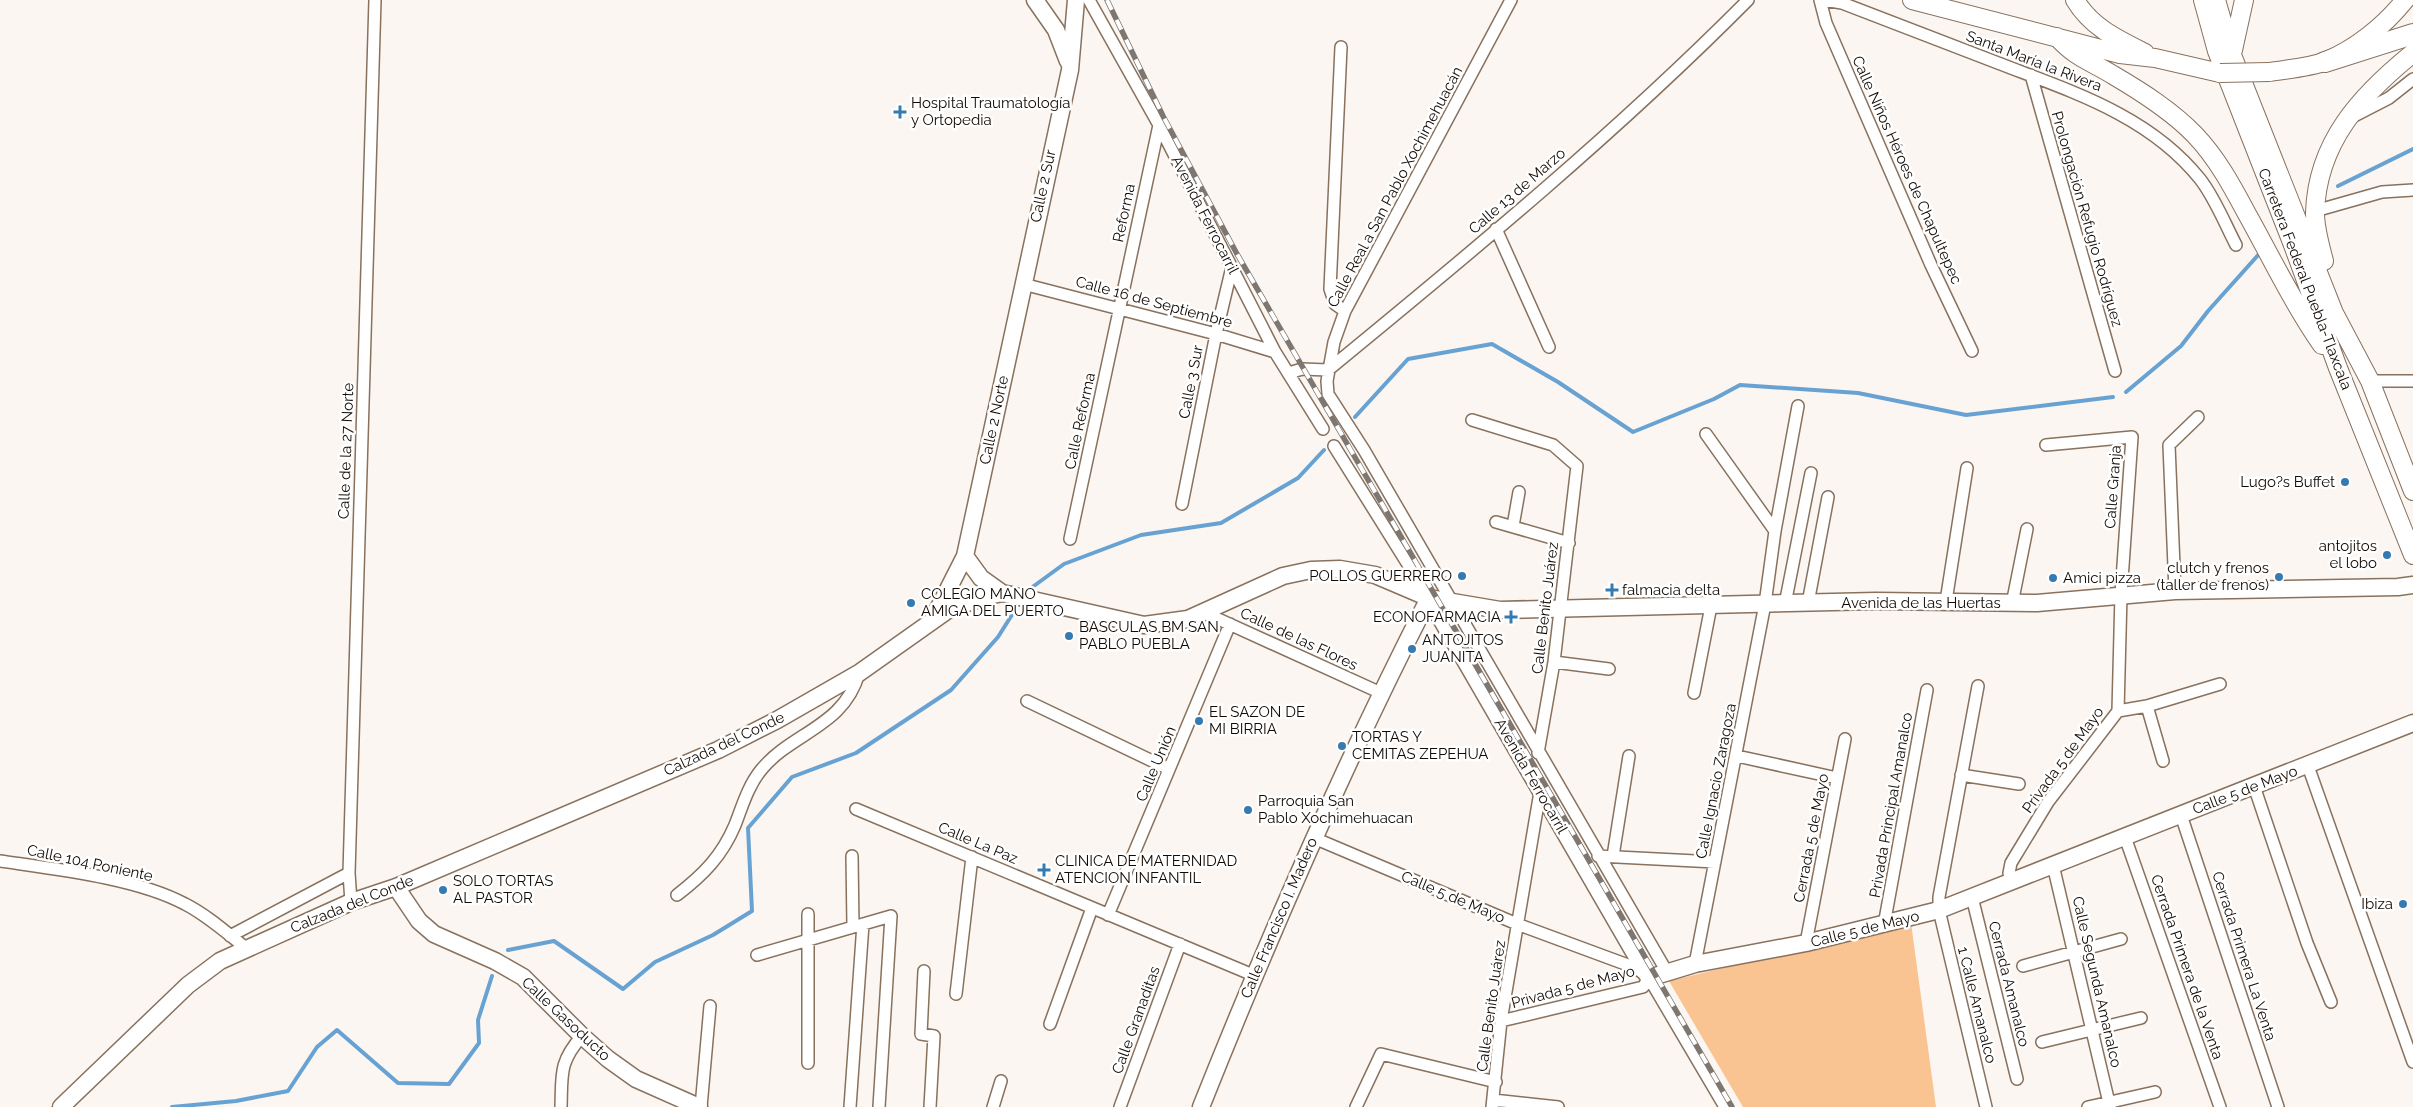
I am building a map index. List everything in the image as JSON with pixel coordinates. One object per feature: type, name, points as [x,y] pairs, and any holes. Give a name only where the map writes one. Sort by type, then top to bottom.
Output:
[{"type":"highway","points":[[2325,62],[2413,34]]},
{"type":"main road","points":[[1912,0],[2120,54],[2155,58],[2220,73],[2269,72],[2325,62],[2369,35],[2391,16],[2405,0]]},
{"type":"main road","points":[[1948,0],[1970,15]]},
{"type":"main road","points":[[2075,0],[2087,18],[2098,27],[2155,58]]},
{"type":"main road","name":"Carretera Federal Puebla-Tlaxcala","points":[[2203,0],[2217,51],[2293,245],[2338,368],[2413,555]]},
{"type":"main road","name":"Carretera Federal Puebla-Tlaxcala","points":[[2216,0],[2232,55],[2334,313],[2370,380],[2413,491]]},
{"type":"main road","points":[[2232,55],[2244,0]]},
{"type":"main road","points":[[2057,37],[2078,57],[2111,73],[2139,91],[2179,120],[2196,136],[2226,176],[2304,317],[2338,368]]},
{"type":"main road","points":[[2334,313],[2315,211],[2324,158],[2348,118],[2381,80],[2413,53]]},
{"type":"street","name":"Calle de la 27 Norte","points":[[351,902],[349,873],[375,0]]},
{"type":"street","points":[[1035,0],[1056,30],[1067,56],[1070,70]]},
{"type":"street","name":"Calle 2 Sur","points":[[1023,284],[1070,70],[1076,0]]},
{"type":"street","name":"Avenida Ferrocarril","points":[[1089,0],[1159,125],[1275,352],[1323,429]]},
{"type":"street","name":"Calle Real a San Pablo Xochimehuacán","points":[[1511,0],[1345,311],[1328,370],[1328,394],[1364,450],[1538,753],[1667,972]]},
{"type":"street","name":"Calle 13 de Marzo","points":[[1328,370],[1496,229],[1698,50],[1748,0]]},
{"type":"street","name":"Calle Niños Héroes de Chapultepec","points":[[1820,0],[1830,32],[1931,265],[1972,351]]},
{"type":"street","name":"Santa María la Rivera","points":[[1824,0],[1842,1],[2031,76],[2060,85],[2097,101],[2126,117],[2159,140],[2200,180],[2236,245]]},
{"type":"street","points":[[1341,47],[1330,289],[1335,304],[1345,311]]},
{"type":"street","name":"Prolongación Refugio Rodríguez","points":[[2031,76],[2115,371]]},
{"type":"street","points":[[2348,118],[2389,98],[2413,79]]},
{"type":"street","name":"Reforma","points":[[1120,308],[1159,125]]},
{"type":"street","points":[[2315,211],[2382,192],[2413,190]]},
{"type":"street","points":[[1496,229],[1549,347]]},
{"type":"street","name":"Calle 3 Sur","points":[[1182,504],[1216,334],[1232,267]]},
{"type":"street","name":"Calle 16 de Septiembre","points":[[1023,284],[1120,308],[1275,352]]},
{"type":"street","name":"Calle 2 Norte","points":[[934,617],[965,556],[1023,284]]},
{"type":"street","name":"Calle Reforma","points":[[1070,540],[1120,308]]},
{"type":"street","points":[[1289,373],[1302,369],[1328,370]]},
{"type":"street","points":[[2370,380],[2413,381]]},
{"type":"street","name":"Calle Ignacio Zaragoza","points":[[1695,964],[1737,756],[1798,406]]},
{"type":"street","points":[[2175,591],[2169,446],[2198,417]]},
{"type":"street","name":"Calle Benito Juárez","points":[[1472,420],[1553,445],[1577,466],[1554,662],[1538,753]]},
{"type":"street","points":[[1706,434],[1775,531]]},
{"type":"street","name":"Calle Granja","points":[[2046,445],[2132,437],[2121,594]]},
{"type":"street","name":"Avenida Ferrocarril","points":[[1334,446],[1429,598],[1540,792],[1725,1107]]},
{"type":"street","points":[[1946,601],[1967,468]]},
{"type":"street","points":[[1785,604],[1811,473]]},
{"type":"street","points":[[1513,526],[1519,492]]},
{"type":"street","points":[[1808,603],[1828,496]]},
{"type":"street","points":[[1496,522],[1569,543]]},
{"type":"street","points":[[2012,604],[2027,529]]},
{"type":"street","points":[[965,556],[981,578],[1002,593]]},
{"type":"street","name":"Calzada del Conde","points":[[61,1107],[188,986],[220,961],[351,902],[396,887],[718,750],[777,720],[859,673],[934,617],[957,606],[1002,593],[1124,623],[1144,625],[1167,624],[1205,613],[1283,576],[1311,570],[1340,568],[1374,575],[1429,598]]},
{"type":"street","name":"Avenida de las Huertas","points":[[1429,598],[1500,610],[1946,601],[2037,604],[2121,594],[2175,591],[2398,587],[2413,585]]},
{"type":"street","points":[[2121,594],[2118,711],[2147,706],[2220,684]]},
{"type":"street","name":"Calle Francisco I. Madero","points":[[1201,1107],[1253,975],[1314,838],[1381,693],[1429,598]]},
{"type":"street","points":[[1694,693],[1710,606]]},
{"type":"street","name":"Calle de las Flores","points":[[1205,613],[1381,693]]},
{"type":"street","name":"Calle Unión","points":[[1108,915],[1230,624]]},
{"type":"street","points":[[1554,662],[1609,670]]},
{"type":"street","points":[[677,895],[706,872],[723,847],[734,827],[747,793],[760,770],[780,752],[830,719],[846,702],[859,673]]},
{"type":"street","name":"1 Calle Amanalco","points":[[1978,686],[1939,897],[1939,910],[1986,1107]]},
{"type":"street","name":"Privada Principal Amanalco","points":[[1884,925],[1927,690]]},
{"type":"street","points":[[1027,701],[1169,769]]},
{"type":"street","points":[[2147,706],[2162,761]]},
{"type":"street","name":"Privada 5 de Mayo","points":[[2011,882],[2009,873],[2010,863],[2048,802],[2118,711]]},
{"type":"street","name":"Calle 5 de Mayo","points":[[1314,838],[1517,924],[1636,968],[1649,978],[1695,964],[1806,943],[1939,910],[2413,723]]},
{"type":"street","name":"Cerrada 5 de Mayo","points":[[1806,943],[1845,739]]},
{"type":"street","points":[[1613,856],[1629,756]]},
{"type":"street","points":[[1737,756],[1837,778]]},
{"type":"street","points":[[2308,766],[2413,1062]]},
{"type":"street","points":[[1961,775],[2019,784]]},
{"type":"street","points":[[2254,786],[2331,1002]]},
{"type":"street","name":"Calle Benito Juárez","points":[[1493,1104],[1502,1021],[1540,792]]},
{"type":"street","name":"Calle La Paz","points":[[856,809],[1253,975]]},
{"type":"street","name":"Cerrada Primera La Venta","points":[[2181,815],[2278,1107]]},
{"type":"street","name":"Cerrada Primera de la Venta","points":[[2125,837],[2220,1107]]},
{"type":"street","points":[[850,1107],[858,925],[852,856]]},
{"type":"street","points":[[956,994],[972,856]]},
{"type":"street","points":[[1598,856],[1715,862]]},
{"type":"street","name":"Calle 104 Poniente","points":[[0,860],[93,876],[152,890],[186,904],[247,949]]},
{"type":"street","name":"Calle Segunda Amanalco","points":[[2054,865],[2110,1105]]},
{"type":"street","points":[[230,936],[349,873]]},
{"type":"street","name":"Calle Gasoducto","points":[[396,887],[419,921],[434,934],[495,961],[523,977],[608,1059],[636,1079],[700,1107]]},
{"type":"street","name":"Cerrada Amanalco","points":[[1972,897],[2017,1079]]},
{"type":"street","points":[[1050,1024],[1092,908]]},
{"type":"street","points":[[808,914],[810,940],[808,1063]]},
{"type":"street","points":[[757,955],[891,916],[878,1107]]},
{"type":"street","points":[[2023,966],[2121,939]]},
{"type":"street","name":"Calle Granaditas","points":[[1120,1107],[1180,944]]},
{"type":"street","points":[[924,971],[921,1034],[934,1036],[930,1107]]},
{"type":"street","name":"Privada 5 de Mayo","points":[[1502,1021],[1642,987],[1649,978]]},
{"type":"street","points":[[700,1107],[710,1006]]},
{"type":"street","points":[[2042,1042],[2141,1018]]},
{"type":"street","points":[[560,1107],[562,1069],[566,1056],[582,1036]]},
{"type":"street","points":[[1356,1107],[1381,1054],[1496,1082]]},
{"type":"street","points":[[993,1107],[1001,1081]]},
{"type":"street","points":[[2088,1107],[2110,1105],[2155,1092]]},
{"type":"street","points":[[1493,1104],[1558,1107]]},
{"type":"shaded area","points":[[1911,923],[1936,1107],[1743,1107],[1669,981]]},
{"type":"waterway","points":[[2338,186],[2413,149]]},
{"type":"waterway","points":[[2126,392],[2181,346],[2208,311],[2260,253]]},
{"type":"waterway","points":[[1355,417],[1408,359],[1492,344],[1558,382],[1633,432],[1714,399],[1740,385],[1858,393],[1966,415],[2113,397]]},
{"type":"waterway","points":[[1027,591],[1064,564],[1141,535],[1221,523],[1298,478],[1324,450]]},
{"type":"waterway","points":[[508,950],[554,941],[623,989],[655,962],[713,935],[752,911],[748,828],[792,777],[856,753],[951,690],[998,637],[1015,610]]},
{"type":"waterway","points":[[172,1107],[236,1101],[288,1091],[317,1047],[337,1030],[398,1083],[449,1084],[479,1043],[478,1020],[492,976]]},
{"type":"railway","points":[[1107,0],[1163,116],[1237,254],[1732,1107]]},
{"type":"place","name":"Hospital Traumatología y Ortopedia","points":[[900,112]]},
{"type":"place","name":"Lugo?s Buffet","points":[[2345,482]]},
{"type":"place","name":"antojitos el lobo","points":[[2387,555]]},
{"type":"place","name":"POLLOS GUERRERO","points":[[1462,576]]},
{"type":"place","name":"clutch y frenos (taller de frenos)","points":[[2279,577]]},
{"type":"place","name":"Amici pizza","points":[[2053,578]]},
{"type":"place","name":"falmacia delta","points":[[1612,590]]},
{"type":"place","name":"COLEGIO MANO AMIGA DEL PUERTO","points":[[911,603]]},
{"type":"place","name":"ECONOFARMACIA","points":[[1511,617]]},
{"type":"place","name":"BASCULAS BM SAN PABLO PUEBLA","points":[[1069,636]]},
{"type":"place","name":"ANTOJITOS JUANITA","points":[[1412,649]]},
{"type":"place","name":"EL SAZON DE MI BIRRIA","points":[[1199,721]]},
{"type":"place","name":"TORTAS Y CEMITAS ZEPEHUA","points":[[1342,746]]},
{"type":"place","name":"Parroquia San Pablo Xochimehuacan","points":[[1248,810]]},
{"type":"place","name":"CLINICA DE MATERNIDAD ATENCION INFANTIL","points":[[1044,870]]},
{"type":"place","name":"SOLO TORTAS AL PASTOR","points":[[443,890]]},
{"type":"place","name":"Ibiza","points":[[2403,904]]}]
